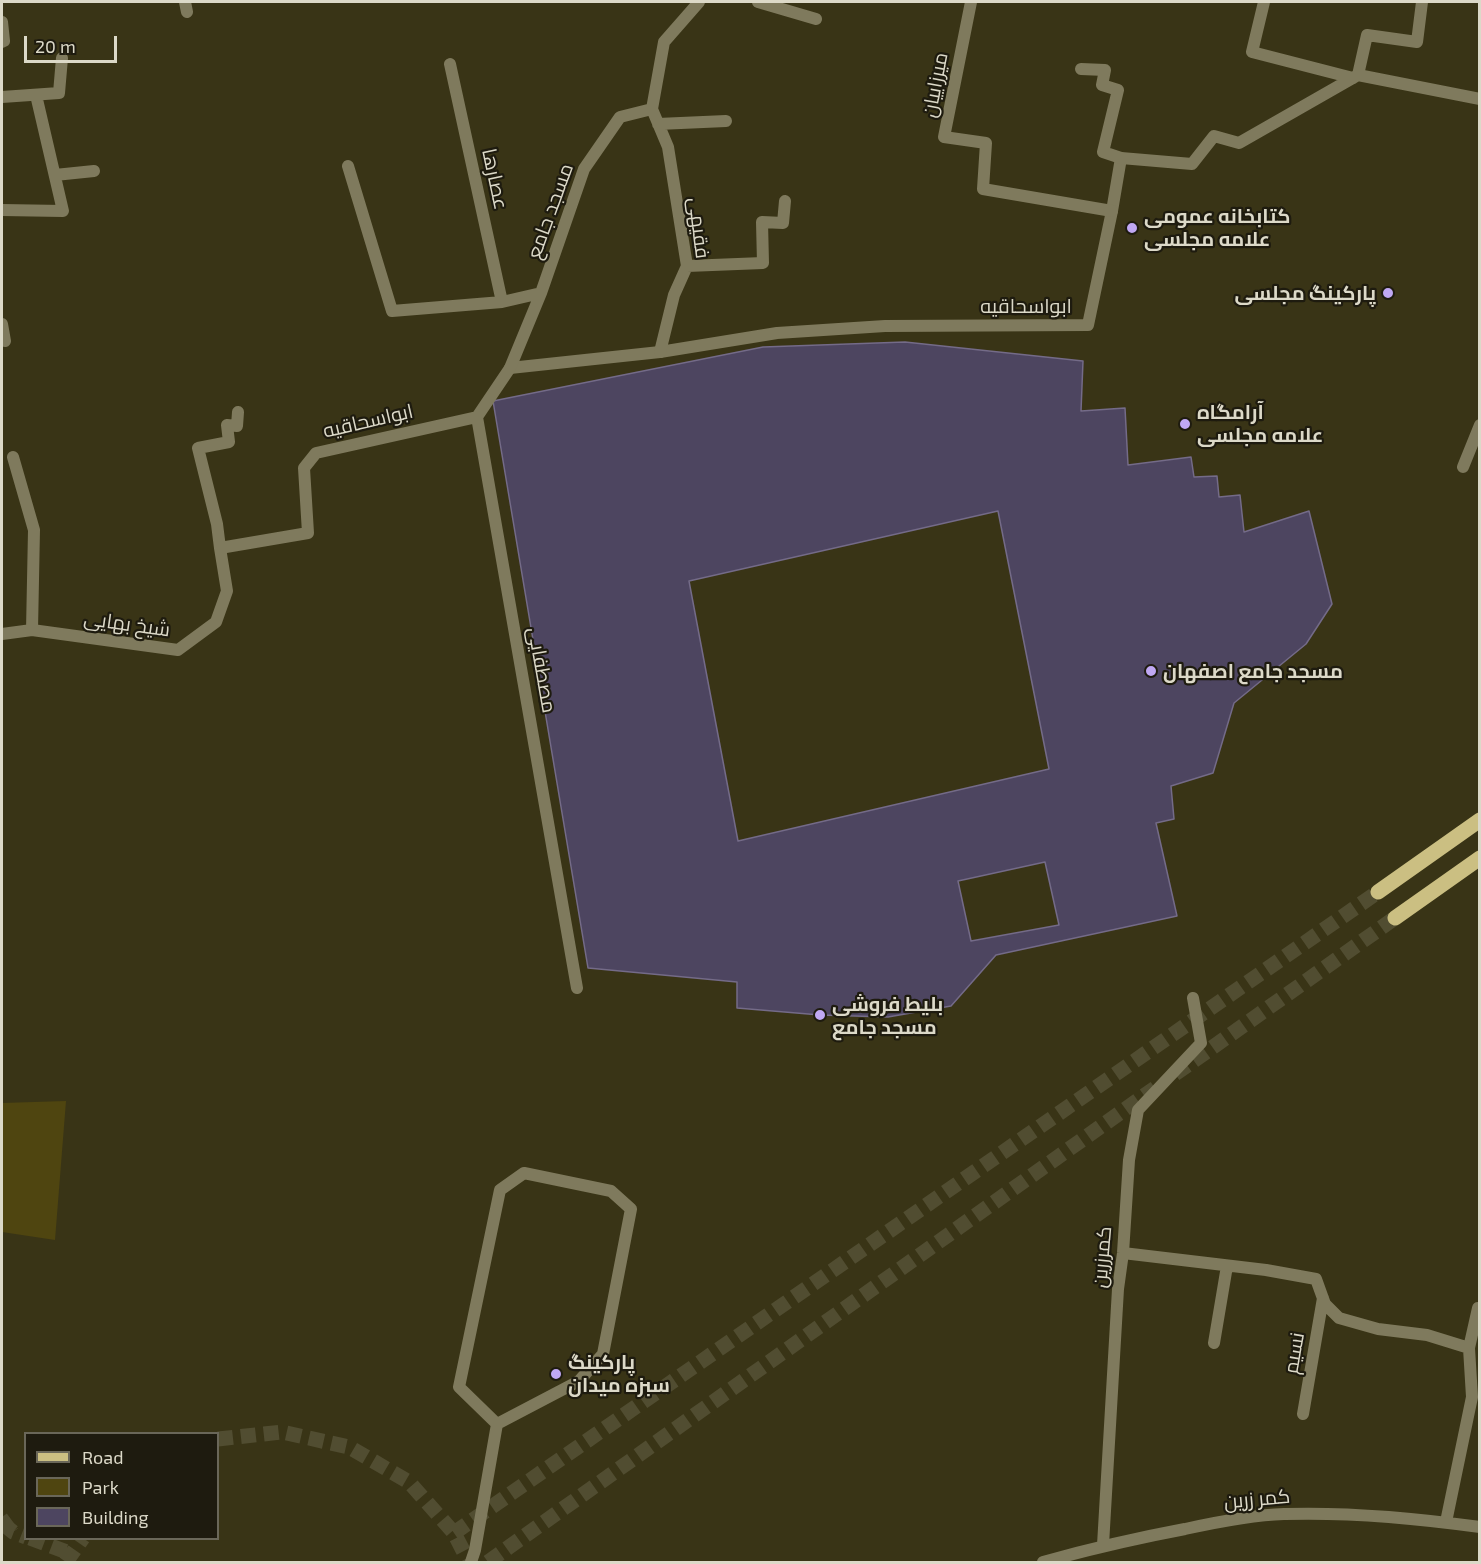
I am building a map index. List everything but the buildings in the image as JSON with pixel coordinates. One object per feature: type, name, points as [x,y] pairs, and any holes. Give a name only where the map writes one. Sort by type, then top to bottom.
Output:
[{"type":"main road","points":[[1378,892],[1479,820]]},
{"type":"main road","points":[[1395,918],[1479,858]]},
{"type":"street","points":[[652,109],[664,42],[699,2]]},
{"type":"street","points":[[758,2],[816,19]]},
{"type":"street","name":"میرزاییان","points":[[970,2],[944,137],[986,143],[983,189],[1112,211]]},
{"type":"street","points":[[1264,2],[1252,52],[1355,77],[1479,99]]},
{"type":"street","points":[[1081,69],[1105,70],[1102,85],[1118,90],[1103,152],[1121,158],[1192,164],[1214,136],[1239,143],[1355,77],[1367,35],[1417,42],[1422,2]]},
{"type":"street","points":[[2,22],[4,41],[2,42]]},
{"type":"street","points":[[2,98],[59,93],[62,58]]},
{"type":"street","name":"عصارها","points":[[450,64],[502,302]]},
{"type":"street","points":[[2,210],[63,212],[36,95]]},
{"type":"street","name":"فقیهی","points":[[652,109],[668,147],[687,266],[674,295],[660,352]]},
{"type":"street","name":"مسجد جامع","points":[[510,368],[541,293],[584,169],[620,117],[652,109]]},
{"type":"street","points":[[658,124],[726,121]]},
{"type":"street","name":"ابواسحاقیه","points":[[510,368],[660,352],[777,333],[885,326],[1088,325],[1121,158]]},
{"type":"street","points":[[348,166],[392,311],[502,302],[541,293]]},
{"type":"street","points":[[55,176],[94,171]]},
{"type":"street","points":[[687,266],[763,263],[762,222],[783,223],[785,201]]},
{"type":"street","points":[[2,324],[5,341]]},
{"type":"street","points":[[477,417],[510,368]]},
{"type":"street","name":"شیخ بهایی","points":[[2,634],[32,630],[178,651],[216,622],[227,591],[217,524],[198,448],[230,442],[227,425],[237,426],[238,412]]},
{"type":"street","name":"ابواسحاقیه","points":[[220,548],[308,533],[304,468],[316,453],[477,417]]},
{"type":"street","name":"مصطفایی","points":[[477,417],[578,988]]},
{"type":"street","points":[[1463,467],[1479,425]]},
{"type":"street","points":[[13,458],[34,530],[32,630]]},
{"type":"street","name":"کمرزرین","points":[[1103,1545],[1118,1289],[1123,1253],[1129,1160],[1138,1110],[1201,1043],[1193,998]]},
{"type":"street","points":[[524,1173],[611,1191],[631,1209],[603,1354],[579,1381],[497,1424],[459,1387],[500,1190],[524,1173]]},
{"type":"street","points":[[1123,1253],[1316,1280],[1325,1304],[1339,1318],[1378,1329],[1427,1335],[1469,1348]]},
{"type":"street","points":[[1214,1343],[1227,1266]]},
{"type":"street","name":"نسیم","points":[[1302,1414],[1323,1298]]},
{"type":"street","points":[[1446,1522],[1472,1397],[1469,1348],[1479,1308]]},
{"type":"street","points":[[471,1563],[497,1424]]},
{"type":"street","name":"کمر زرین","points":[[1043,1563],[1103,1545],[1226,1520],[1282,1514],[1347,1515],[1446,1522],[1479,1527]]},
{"type":"green space","points":[[66,1101],[55,1240],[2,1232],[2,1103]]},
{"type":"tunnel","points":[[454,1533],[1378,892]]},
{"type":"tunnel","points":[[1175,1074],[1395,918]]},
{"type":"tunnel","points":[[488,1562],[1155,1088]]},
{"type":"tunnel","points":[[219,1439],[282,1432],[349,1447],[409,1482],[454,1533],[469,1562]]},
{"type":"tunnel","points":[[2,1517],[13,1532]]},
{"type":"tunnel","points":[[2,1523],[13,1532],[24,1536]]},
{"type":"tunnel","points":[[35,1540],[72,1554]]},
{"type":"tunnel","points":[[66,1562],[82,1540]]},
{"type":"place","name":"کتابخانه عمومی علامه مجلسی","points":[[1132,228]]},
{"type":"place","name":"پارکینگ مجلسی","points":[[1388,293]]},
{"type":"place","name":"آرامگاه علامه مجلسی","points":[[1185,424]]},
{"type":"place","name":"مسجد جامع اصفهان","points":[[1151,671]]},
{"type":"place","name":"بلیط فروشی مسجد جامع","points":[[820,1015]]},
{"type":"place","name":"پارکینگ سبزه میدان","points":[[556,1374]]}]
